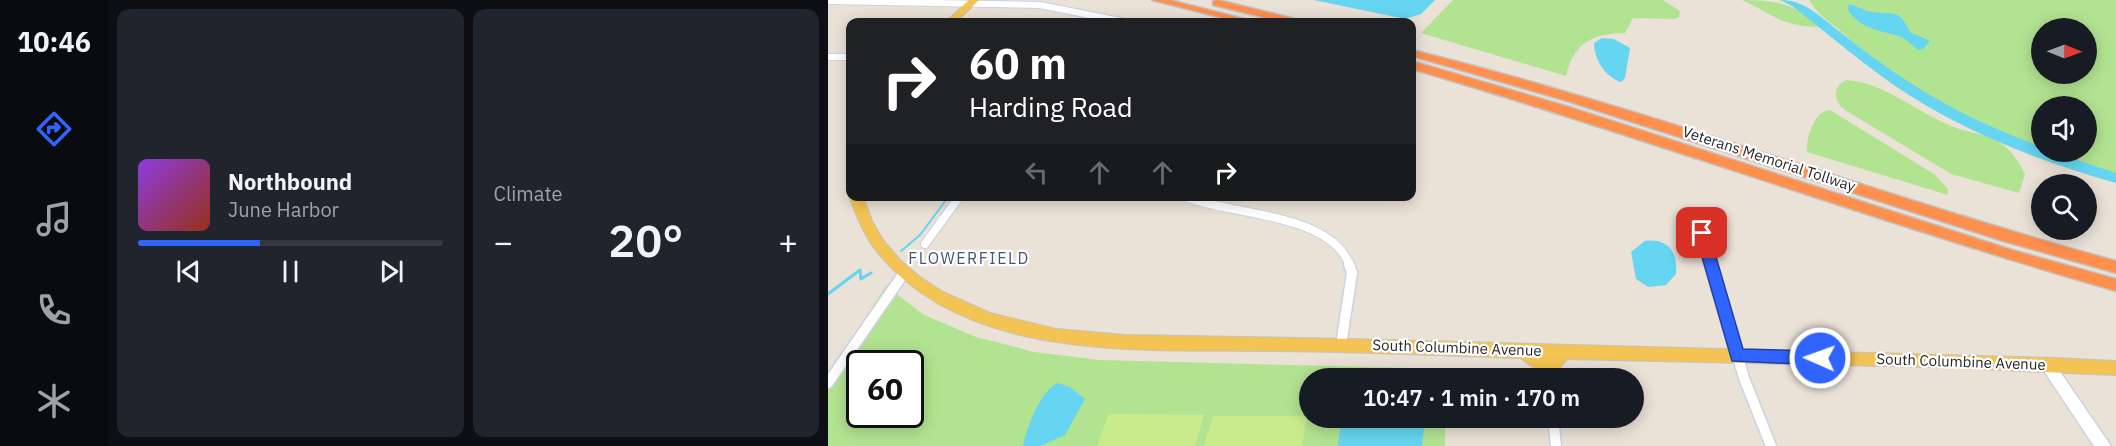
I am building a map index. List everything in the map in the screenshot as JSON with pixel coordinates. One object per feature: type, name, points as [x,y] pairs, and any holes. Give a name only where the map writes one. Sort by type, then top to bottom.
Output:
[{"type":"highway","points":[[1157,0],[1234,18]]},
{"type":"highway","points":[[1203,0],[1278,18]]},
{"type":"highway","name":"Veterans Memorial Tollway","points":[[1416,54],[1571,98],[1977,228],[2116,267]]},
{"type":"highway","name":"Veterans Memorial Tollway","points":[[1416,66],[1562,109],[2011,255],[2116,285]]},
{"type":"main road","points":[[955,18],[972,1]]},
{"type":"main road","name":"South Columbine Avenue","points":[[857,201],[862,218],[876,244],[904,273],[944,300],[976,315],[1013,327],[1059,336],[1130,342],[1341,345],[2047,364],[2116,368]]},
{"type":"main road","points":[[1521,350],[1539,362],[1543,368]]},
{"type":"main road","points":[[1552,368],[1565,351]]},
{"type":"street","points":[[828,1],[972,1],[1040,5],[1106,18]]},
{"type":"street","points":[[828,57],[846,57]]},
{"type":"street","points":[[925,244],[956,201]]},
{"type":"street","points":[[1197,201],[1227,212],[1305,225],[1329,234],[1338,241],[1348,256],[1352,273],[1341,345]]},
{"type":"street","points":[[1702,233],[1737,356],[1771,446]]},
{"type":"street","points":[[828,383],[904,273]]},
{"type":"street","points":[[2047,364],[2103,446]]},
{"type":"street","points":[[1554,428],[1556,446]]},
{"type":"green space","points":[[1453,0],[1663,0],[1680,11],[1679,17],[1674,19],[1633,18],[1625,33],[1603,35],[1586,42],[1574,55],[1566,76],[1421,33]]},
{"type":"green space","points":[[1742,0],[1783,4],[1802,13],[1818,27],[1785,22]]},
{"type":"green space","points":[[1809,0],[2116,0],[2116,175],[2078,162],[2097,162],[2097,96],[2031,96],[2031,145],[1983,123],[1911,85],[1866,53],[1821,15]]},
{"type":"green space","points":[[1846,80],[1874,86],[1951,126],[1984,136],[2005,146],[2013,154],[2025,174],[2019,193],[1951,174],[1845,110],[1836,98],[1836,90]]},
{"type":"green space","points":[[1830,110],[1934,174],[1948,189],[1948,195],[1807,152],[1808,140],[1815,120]]},
{"type":"green space","points":[[886,286],[924,315],[976,337],[1034,352],[1099,360],[1408,368],[1299,368],[1299,428],[1445,428],[1445,446],[828,446],[828,376]]},
{"type":"green space","points":[[1109,414],[1204,415],[1195,446],[1097,446]]},
{"type":"green space","points":[[1213,416],[1299,416],[1299,428],[1305,428],[1302,446],[1204,446]]},
{"type":"water","points":[[1314,0],[1435,0],[1421,14],[1400,18]]},
{"type":"water","points":[[1849,4],[1875,13],[1897,15],[1902,18],[1910,32],[1930,41],[1923,49],[1918,50],[1901,37],[1870,28],[1858,21],[1848,10]]},
{"type":"water","points":[[1602,38],[1614,39],[1630,48],[1625,78],[1621,82],[1605,72],[1598,61],[1594,43]]},
{"type":"water","points":[[1645,241],[1660,242],[1670,248],[1673,254],[1676,274],[1666,285],[1648,287],[1636,279],[1631,252]]},
{"type":"water","points":[[1058,383],[1070,387],[1085,399],[1065,435],[1040,446],[1023,446],[1040,401],[1051,387]]},
{"type":"water","points":[[1340,428],[1424,428],[1422,446],[1338,446]]},
{"type":"waterway","points":[[1785,0],[1796,4],[1915,93],[1955,116],[2046,154],[2116,178]]},
{"type":"waterway","points":[[901,251],[920,235],[945,201]]},
{"type":"waterway","points":[[828,294],[860,270],[861,279],[871,273]]},
{"type":"district","name":"FLOWERFIELD","points":[[969,258]]},
{"type":"route","points":[[1702,233],[1737,356],[1820,358]]}]
